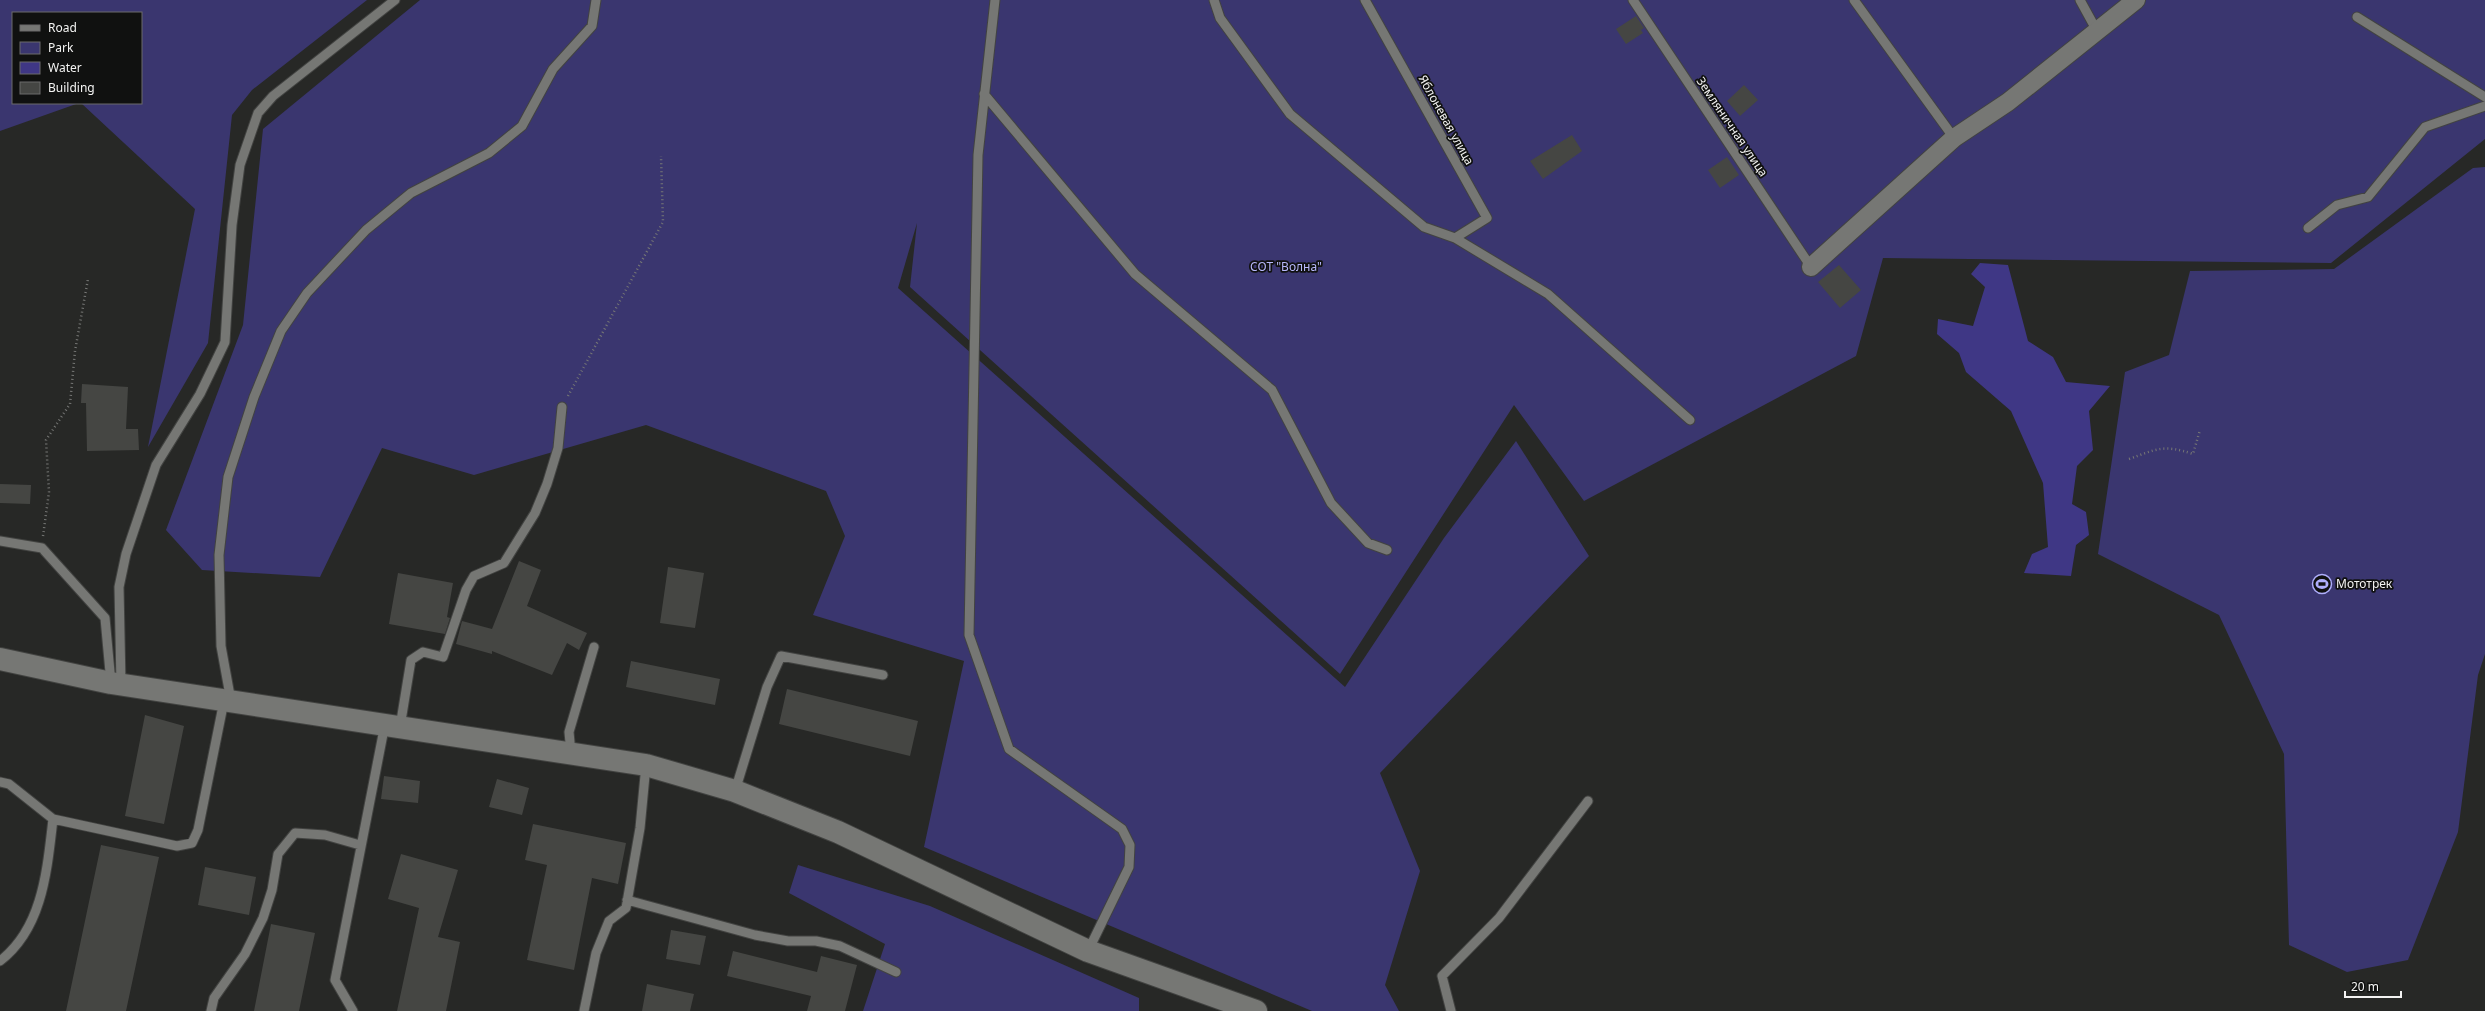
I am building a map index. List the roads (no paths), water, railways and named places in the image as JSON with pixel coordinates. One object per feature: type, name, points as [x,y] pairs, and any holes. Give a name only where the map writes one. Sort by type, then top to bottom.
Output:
[{"type":"street","points":[[1811,267],[1954,138],[2008,102],[2136,0]]},
{"type":"street","points":[[0,659],[116,683],[571,752],[646,765],[735,791],[838,832],[1088,951],[1256,1011]]},
{"type":"lane","points":[[116,683],[119,587],[126,554],[156,465],[200,394],[225,342],[232,225],[240,165],[258,113],[273,96],[395,0]]},
{"type":"lane","points":[[0,782],[9,784],[53,819],[177,846],[192,843],[198,830],[227,701],[221,646],[219,555],[228,476],[254,397],[281,331],[307,293],[366,230],[411,194],[489,153],[522,126],[553,69],[592,26],[596,0]]},
{"type":"lane","points":[[995,0],[978,155],[968,635],[1009,749],[1122,829],[1130,845],[1129,867],[1088,951]]},
{"type":"lane","points":[[1214,0],[1220,18],[1290,114],[1424,227],[1454,238],[1548,294],[1690,420]]},
{"type":"lane","name":"Яблоневая улица","points":[[1365,0],[1487,218],[1454,238]]},
{"type":"lane","name":"Земляничная улица","points":[[1633,0],[1811,267]]},
{"type":"lane","points":[[1854,0],[1954,138]]},
{"type":"lane","points":[[2080,0],[2097,31]]},
{"type":"lane","points":[[2357,17],[2485,96]]},
{"type":"lane","points":[[984,94],[1135,274],[1272,390],[1331,503],[1368,542],[1387,550]]},
{"type":"lane","points":[[2308,228],[2337,205],[2368,197],[2426,127],[2485,106]]},
{"type":"lane","points":[[353,1011],[334,980],[360,845],[411,660],[423,652],[443,658],[466,590],[474,576],[504,563],[535,513],[547,484],[558,448],[562,407]]},
{"type":"lane","points":[[0,540],[42,548],[105,618],[116,683]]},
{"type":"lane","points":[[571,752],[569,732],[594,647]]},
{"type":"lane","points":[[735,791],[767,687],[781,656],[883,675]]},
{"type":"lane","points":[[584,1011],[596,953],[609,921],[626,908],[640,828],[646,765]]},
{"type":"lane","points":[[1451,1011],[1442,976],[1499,918],[1588,801]]},
{"type":"lane","points":[[0,961],[15,950],[38,909],[48,863],[53,819]]},
{"type":"lane","points":[[211,1011],[214,998],[245,954],[263,918],[272,890],[278,854],[295,833],[325,835],[360,845]]},
{"type":"lane","points":[[628,900],[788,942],[816,941],[840,946],[896,972]]},
{"type":"water","points":[[1980,263],[2008,265],[2028,341],[2053,357],[2066,382],[2110,386],[2089,411],[2093,450],[2077,466],[2072,504],[2086,512],[2089,535],[2076,545],[2071,576],[2024,573],[2032,554],[2048,547],[2043,483],[2011,411],[1966,372],[1959,353],[1937,334],[1938,319],[1973,326],[1985,287],[1971,274]]},
{"type":"place","name":"Мототрек","points":[[2322,584]]},
{"type":"park label","name":"СОТ \"Волна\"","points":[[1286,267]]}]
